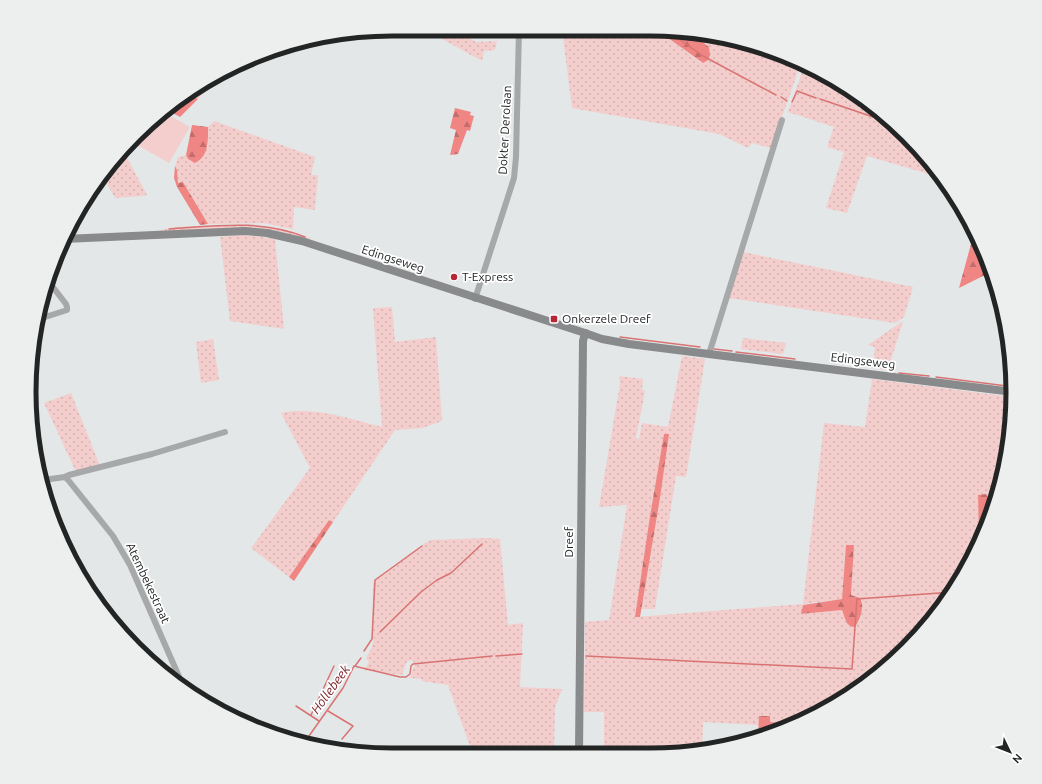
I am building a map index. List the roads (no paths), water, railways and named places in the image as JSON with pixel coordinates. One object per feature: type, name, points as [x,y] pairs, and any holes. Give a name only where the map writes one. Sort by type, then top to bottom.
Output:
[{"type":"main road","name":"Edingseweg","points":[[71,239],[245,231],[286,236],[475,299],[602,339],[630,344],[1006,391]]},
{"type":"main road","name":"Dreef","points":[[579,748],[582,347],[585,333]]},
{"type":"street","name":"Dokter Derolaan","points":[[475,299],[514,178],[516,157],[519,36]]},
{"type":"street","points":[[709,354],[782,120]]},
{"type":"street","points":[[44,317],[66,310],[67,307],[52,286]]},
{"type":"street","points":[[47,479],[65,477],[152,454],[225,432]]},
{"type":"street","name":"Atembekestraat","points":[[65,477],[105,525],[130,565],[179,677]]},
{"type":"waterway","points":[[676,37],[703,56],[776,95]]},
{"type":"waterway","points":[[792,102],[797,91],[816,98]]},
{"type":"waterway","points":[[781,97],[787,101]]},
{"type":"waterway","points":[[820,99],[878,119]]},
{"type":"waterway","points":[[169,229],[238,225],[272,228],[288,231],[305,237]]},
{"type":"waterway","points":[[620,337],[700,347]]},
{"type":"waterway","points":[[714,349],[732,351]]},
{"type":"waterway","points":[[736,352],[795,359]]},
{"type":"waterway","points":[[899,373],[929,376]]},
{"type":"waterway","points":[[936,377],[1006,386]]},
{"type":"waterway","points":[[380,632],[421,592],[437,580],[451,573],[482,544]]},
{"type":"waterway","points":[[364,651],[372,639],[375,580],[422,546]]},
{"type":"waterway","points":[[586,656],[852,669],[857,599],[944,593]]},
{"type":"waterway","name":"Hollebeek","points":[[496,656],[522,654]]},
{"type":"waterway","name":"Hollebeek","points":[[307,738],[343,688],[354,666],[400,677],[406,677],[410,674],[411,666],[413,664],[492,656]]},
{"type":"waterway","points":[[355,666],[361,658]]},
{"type":"waterway","points":[[311,715],[334,666]]},
{"type":"waterway","points":[[296,706],[319,721]]},
{"type":"waterway","points":[[328,711],[353,726],[342,739]]},
{"type":"place","name":"T-Express","points":[[454,277]]},
{"type":"place","name":"Onkerzele Dreef","points":[[554,319]]}]
